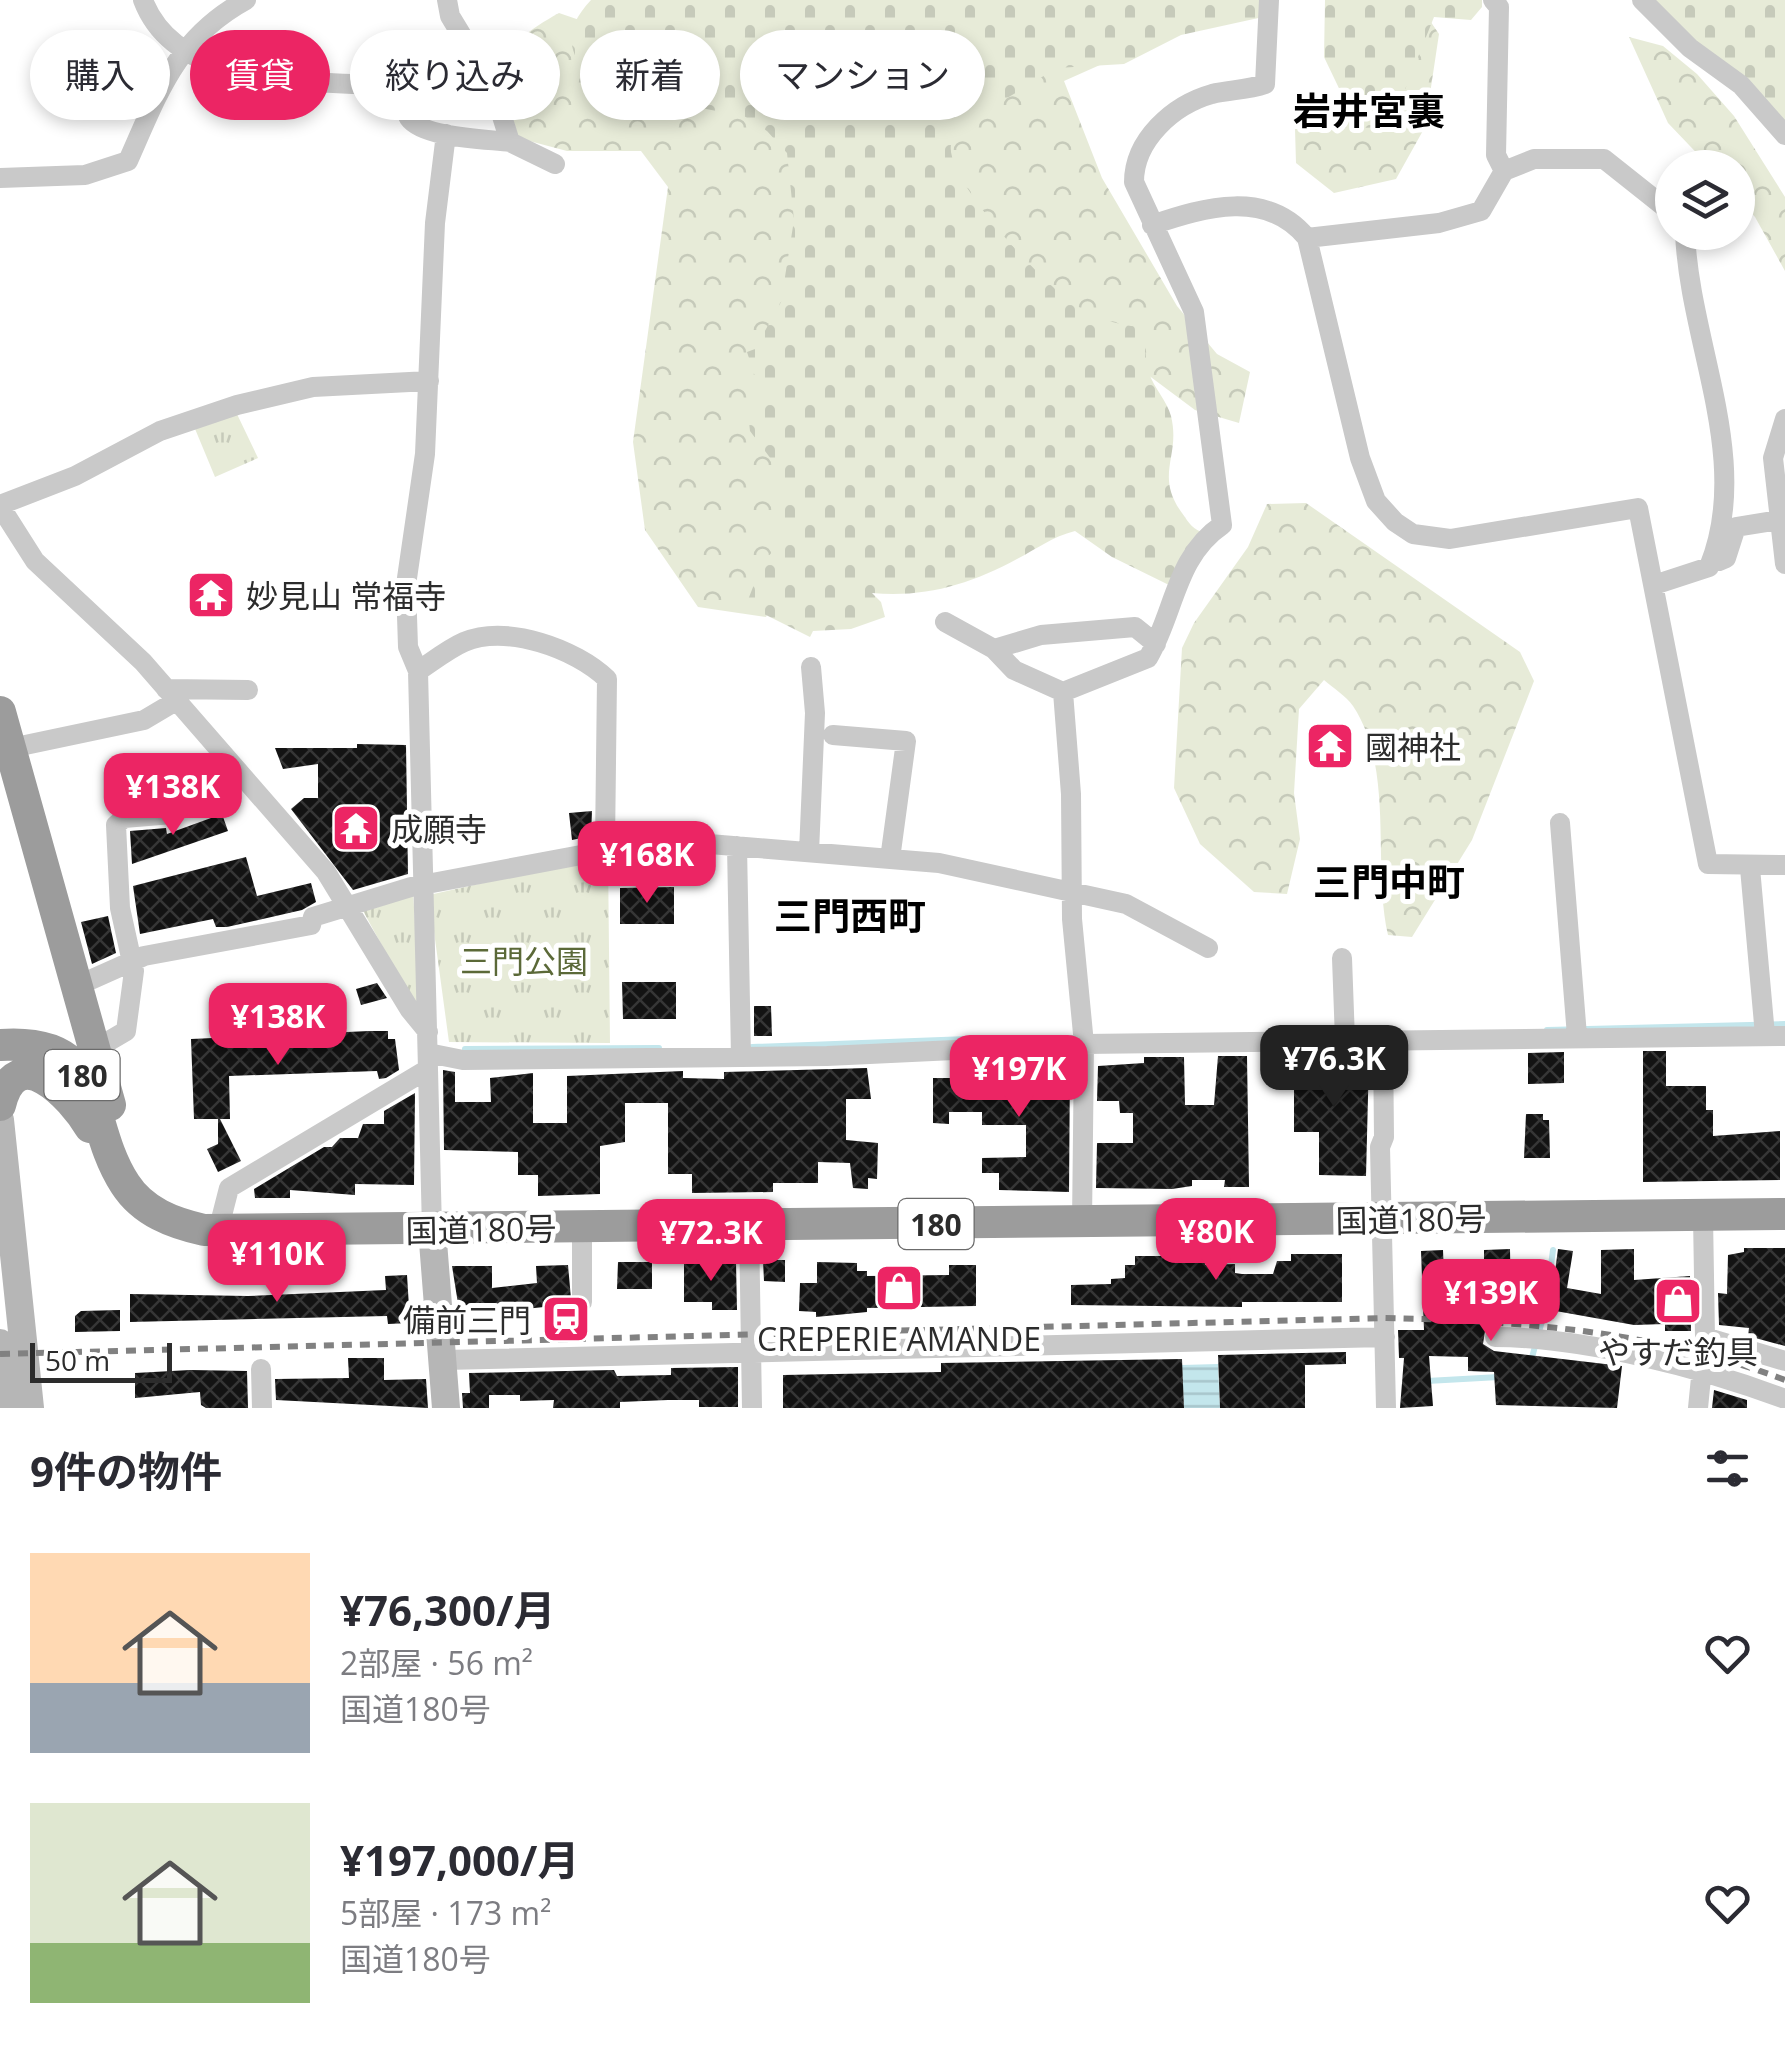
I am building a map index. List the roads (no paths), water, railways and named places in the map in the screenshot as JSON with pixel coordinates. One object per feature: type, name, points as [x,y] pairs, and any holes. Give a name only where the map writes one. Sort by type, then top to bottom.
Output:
[{"type":"highway","points":[[0,712],[97,1048],[110,1108],[114,1164]]},
{"type":"highway","name":"国道180号","points":[[0,1045],[53,1048],[75,1064],[87,1083],[114,1164],[126,1187],[146,1208],[173,1224],[218,1231],[1785,1214]]},
{"type":"highway","points":[[0,1105],[8,1086],[20,1078],[38,1075],[51,1080],[66,1091],[114,1164]]},
{"type":"main road","points":[[0,1120],[30,1408]]},
{"type":"main road","points":[[432,1230],[446,1408]]},
{"type":"main road","points":[[0,1343],[7,1408]]},
{"type":"street","points":[[143,0],[158,33],[183,51],[236,74],[402,87],[408,117],[446,134],[510,142],[555,164]]},
{"type":"street","points":[[0,178],[85,176],[128,161],[167,70],[183,51],[246,0]]},
{"type":"street","points":[[447,0],[450,16],[493,87],[510,142]]},
{"type":"street","points":[[945,622],[994,650],[1014,670],[1063,692],[1116,668],[1144,662],[1156,644],[1183,569],[1200,542],[1222,525],[1194,312],[1134,182],[1134,166],[1144,145],[1184,105],[1208,95],[1265,84],[1270,0]]},
{"type":"street","points":[[1493,0],[1500,7],[1496,154],[1504,171]]},
{"type":"street","points":[[1642,0],[1690,48],[1741,85],[1785,135]]},
{"type":"street","points":[[432,1230],[420,887],[418,671],[408,647],[406,603],[426,454],[434,223],[446,134]]},
{"type":"street","points":[[1307,238],[1440,223],[1481,211],[1504,171],[1534,159],[1604,159],[1655,199]]},
{"type":"street","points":[[1152,224],[1198,210],[1250,206],[1274,210],[1294,222],[1307,238],[1360,458],[1376,501],[1395,522],[1413,534],[1450,540],[1638,508],[1708,864],[1741,862],[1750,868],[1785,865]]},
{"type":"street","points":[[1688,250],[1727,483],[1717,546],[1709,567]]},
{"type":"street","points":[[428,1051],[410,1010],[350,907],[278,816],[171,695],[101,620],[34,561],[0,505],[75,476],[160,431],[237,405],[314,387],[429,381]]},
{"type":"street","points":[[1785,418],[1773,458],[1785,564]]},
{"type":"street","points":[[1654,586],[1726,558],[1736,527],[1782,520]]},
{"type":"street","points":[[994,650],[1041,635],[1135,627],[1156,644]]},
{"type":"street","points":[[418,671],[463,642],[478,638],[540,640],[587,659],[607,679],[605,845]]},
{"type":"street","points":[[809,852],[814,713],[810,667]]},
{"type":"street","points":[[11,748],[144,720],[171,695],[248,690]]},
{"type":"street","points":[[1063,692],[1071,794],[1072,894],[1084,1044],[1082,1223]]},
{"type":"street","points":[[833,734],[906,742],[890,859]]},
{"type":"street","points":[[97,1048],[126,1031],[133,960],[120,908],[116,825],[124,818],[172,814]]},
{"type":"street","points":[[1560,823],[1577,1029]]},
{"type":"street","points":[[79,985],[133,960],[310,924],[313,917],[420,887],[597,852],[605,845],[661,840],[939,863],[1126,904],[1208,948]]},
{"type":"street","points":[[737,846],[741,1057]]},
{"type":"street","points":[[218,1231],[229,1188],[428,1051],[463,1060],[741,1057],[1345,1034],[1383,1040],[1577,1029],[1769,1029],[1750,868]]},
{"type":"street","points":[[1342,958],[1345,1034]]},
{"type":"street","points":[[1383,1040],[1386,1408]]},
{"type":"street","points":[[1698,1408],[1704,1337],[1702,1216]]},
{"type":"street","points":[[750,1225],[752,1408]]},
{"type":"street","points":[[582,1228],[582,1302]]},
{"type":"street","points":[[445,1360],[1385,1337]]},
{"type":"street","points":[[1495,1337],[1537,1340],[1699,1371],[1785,1399]]},
{"type":"street","points":[[1704,1337],[1785,1361]]},
{"type":"street","points":[[262,1369],[262,1408]]},
{"type":"water","points":[[1218,1364],[1220,1408],[1184,1408],[1182,1365]]},
{"type":"waterway","points":[[1547,1030],[1785,1024]]},
{"type":"waterway","points":[[752,1047],[968,1039]]},
{"type":"waterway","points":[[465,1049],[659,1048]]},
{"type":"waterway","points":[[1531,1361],[1545,1310],[1553,1250]]},
{"type":"waterway","points":[[1427,1381],[1499,1377]]},
{"type":"railway","points":[[0,1354],[1385,1318],[1487,1322],[1588,1332],[1687,1350],[1785,1380]]},
{"type":"place","name":"妙見山 常福寺","points":[[211,595]]},
{"type":"place","name":"國神社","points":[[1330,746]]},
{"type":"place","name":"成願寺","points":[[356,828]]},
{"type":"place","name":"CREPERIE AMANDE","points":[[899,1288]]},
{"type":"place","name":"やすだ釣具","points":[[1678,1301]]},
{"type":"place","name":"備前三門","points":[[566,1319]]},
{"type":"district","name":"岩井宮裏","points":[[1369,110]]},
{"type":"district","name":"三門中町","points":[[1389,881]]},
{"type":"district","name":"三門西町","points":[[850,915]]},
{"type":"park label","name":"三門公園","points":[[524,960]]}]
